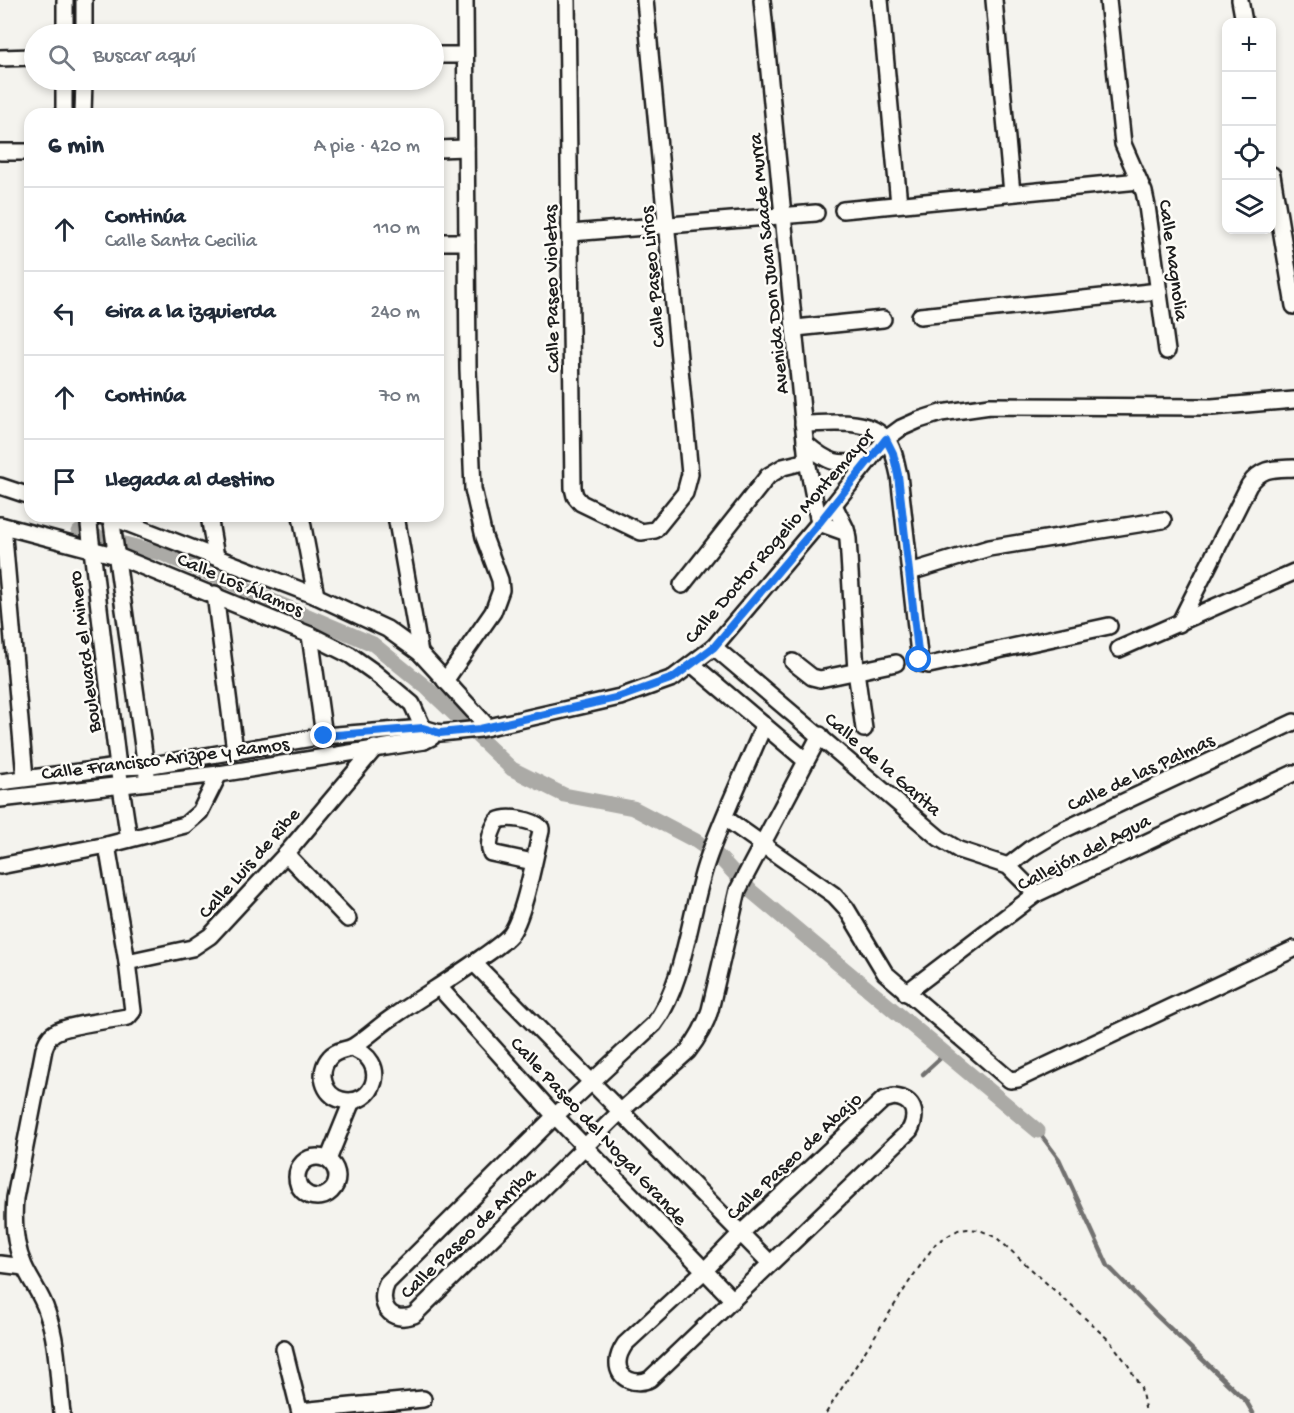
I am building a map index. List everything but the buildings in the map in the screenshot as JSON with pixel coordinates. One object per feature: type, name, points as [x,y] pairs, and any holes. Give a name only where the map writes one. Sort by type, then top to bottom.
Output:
[{"type":"street","points":[[65,24],[66,0]]},
{"type":"street","points":[[84,0],[84,24]]},
{"type":"street","points":[[445,681],[493,612],[501,590],[500,580],[483,537],[473,489],[468,369],[465,0]]},
{"type":"street","name":"Calle Paseo Violetas","points":[[567,0],[573,488],[575,496],[581,503],[646,532]]},
{"type":"street","name":"Calle Paseo Lirios","points":[[645,0],[668,226],[689,481],[685,493],[655,530],[646,532]]},
{"type":"street","name":"Avenida Don Juan Saade Murra","points":[[762,0],[796,328],[805,443],[819,523]]},
{"type":"street","points":[[880,0],[899,204]]},
{"type":"street","points":[[994,0],[1012,194]]},
{"type":"street","name":"Calle Magnolia","points":[[1108,0],[1123,144],[1147,206],[1167,351]]},
{"type":"street","points":[[1240,0],[1243,18]]},
{"type":"street","points":[[444,55],[465,55]]},
{"type":"street","points":[[0,58],[24,57]]},
{"type":"street","points":[[64,90],[64,108]]},
{"type":"street","points":[[83,108],[84,90]]},
{"type":"street","points":[[444,149],[466,148]]},
{"type":"street","points":[[0,152],[24,152]]},
{"type":"street","points":[[1273,180],[1294,306]]},
{"type":"street","points":[[843,210],[1139,181]]},
{"type":"street","points":[[571,233],[816,213]]},
{"type":"street","points":[[444,242],[467,242]]},
{"type":"street","points":[[920,316],[1159,291]]},
{"type":"street","points":[[796,328],[883,319]]},
{"type":"street","name":"Calle Doctor Rogelio Montemayor","points":[[484,728],[620,697],[673,678],[693,665],[714,647],[834,505],[886,439],[901,428],[918,420],[940,413],[981,407],[1046,405],[1212,407],[1294,400]]},
{"type":"street","points":[[803,424],[864,426],[873,429],[886,439],[893,453],[898,475],[921,663],[929,665],[1109,626]]},
{"type":"street","points":[[805,443],[828,461],[837,464],[869,460]]},
{"type":"street","points":[[682,585],[768,476],[783,467],[807,461]]},
{"type":"street","points":[[1179,624],[1254,478],[1260,472],[1270,469],[1294,468]]},
{"type":"street","points":[[0,486],[24,494]]},
{"type":"street","points":[[834,505],[847,533],[856,671],[864,729]]},
{"type":"street","points":[[910,572],[989,548],[1163,520]]},
{"type":"street","points":[[110,522],[116,545],[148,782]]},
{"type":"street","name":"Calle Los Álamos","points":[[124,522],[316,596],[387,629],[420,653],[484,728]]},
{"type":"street","points":[[210,522],[216,557]]},
{"type":"street","points":[[302,522],[316,596]]},
{"type":"street","points":[[397,522],[420,653]]},
{"type":"street","points":[[819,523],[847,533]]},
{"type":"street","points":[[1,525],[25,778]]},
{"type":"street","name":"Calle Los Álamos","points":[[1,525],[91,534],[215,594],[310,635],[350,655],[396,689],[412,704],[423,734]]},
{"type":"street","name":"Boulevard el Minero","points":[[91,534],[117,767],[129,839]]},
{"type":"street","points":[[1119,649],[1294,572]]},
{"type":"street","points":[[215,594],[235,751]]},
{"type":"street","points":[[310,635],[324,736]]},
{"type":"street","name":"Calle de la Garita","points":[[714,647],[939,838],[959,850],[1008,866],[1036,894]]},
{"type":"street","points":[[793,662],[812,677],[820,679],[896,663]]},
{"type":"street","points":[[693,665],[805,760]]},
{"type":"street","name":"Calle de las Palmas","points":[[1008,866],[1030,849],[1057,833],[1294,722]]},
{"type":"street","name":"Calle Paseo de Arriba","points":[[764,725],[705,867],[675,982],[664,1012],[555,1116],[387,1283],[382,1292],[386,1309],[401,1318],[414,1315],[620,1112],[688,1051],[705,1025],[738,890],[820,735]]},
{"type":"street","name":"Calle Francisco Arizpe y Ramos","points":[[0,782],[117,767],[146,766],[324,736],[423,734],[484,728]]},
{"type":"street","name":"Calle Francisco Arizpe y Ramos","points":[[0,799],[219,774],[375,748],[423,734]]},
{"type":"street","name":"Calle Luis de Ribe","points":[[128,962],[192,948],[201,943],[286,854],[375,748]]},
{"type":"street","name":"Callejón del Agua","points":[[906,993],[1036,894],[1294,773]]},
{"type":"street","points":[[0,866],[106,845],[185,825],[200,812],[219,774]]},
{"type":"street","points":[[351,1048],[362,1052],[370,1059],[375,1069],[375,1080],[370,1090],[362,1098],[352,1101],[341,1100],[331,1095],[325,1086],[322,1075],[324,1065],[331,1055],[351,1048],[474,963],[502,943],[515,927],[533,862],[541,831],[540,826],[507,818],[494,825],[489,847],[491,853],[533,862]]},
{"type":"street","points":[[725,818],[834,895],[846,908],[885,973],[1010,1080],[1018,1079],[1294,950]]},
{"type":"street","points":[[62,1413],[48,1313],[41,1295],[24,1267],[16,1243],[13,1220],[15,1198],[48,1038],[55,1032],[66,1029],[128,1017],[133,1007],[128,962],[106,845]]},
{"type":"street","points":[[286,854],[348,919]]},
{"type":"street","name":"Calle Paseo del Nogal Grande","points":[[474,963],[770,1263]]},
{"type":"street","name":"Calle Paseo del Nogal Grande","points":[[439,987],[555,1116],[733,1300]]},
{"type":"street","name":"Calle Paseo de Abajo","points":[[894,1097],[903,1098],[911,1104],[915,1112],[915,1120],[910,1130],[770,1263],[650,1379],[637,1382],[627,1380],[620,1372],[617,1364],[625,1344],[883,1100],[894,1097]]},
{"type":"street","points":[[328,1160],[352,1101]]},
{"type":"street","points":[[0,1264],[24,1267]]},
{"type":"street","points":[[284,1349],[300,1412],[423,1399]]},
{"type":"path","points":[[826,1413],[910,1279],[936,1243],[947,1235],[968,1228],[980,1230],[997,1238],[1110,1341],[1128,1365],[1141,1388],[1146,1413]]},
{"type":"waterway","points":[[79,532],[163,554],[373,644],[427,688],[512,769],[564,795],[633,808],[696,841],[719,857],[751,891],[1038,1131]]},
{"type":"waterway","points":[[923,1074],[946,1053]]},
{"type":"waterway","points":[[1038,1131],[1059,1159],[1108,1266],[1246,1401],[1253,1413]]},
{"type":"route","points":[[324,736],[423,728],[440,733],[480,729],[620,697],[673,678],[714,647],[819,523],[886,439],[893,453],[898,475],[919,660]]}]
